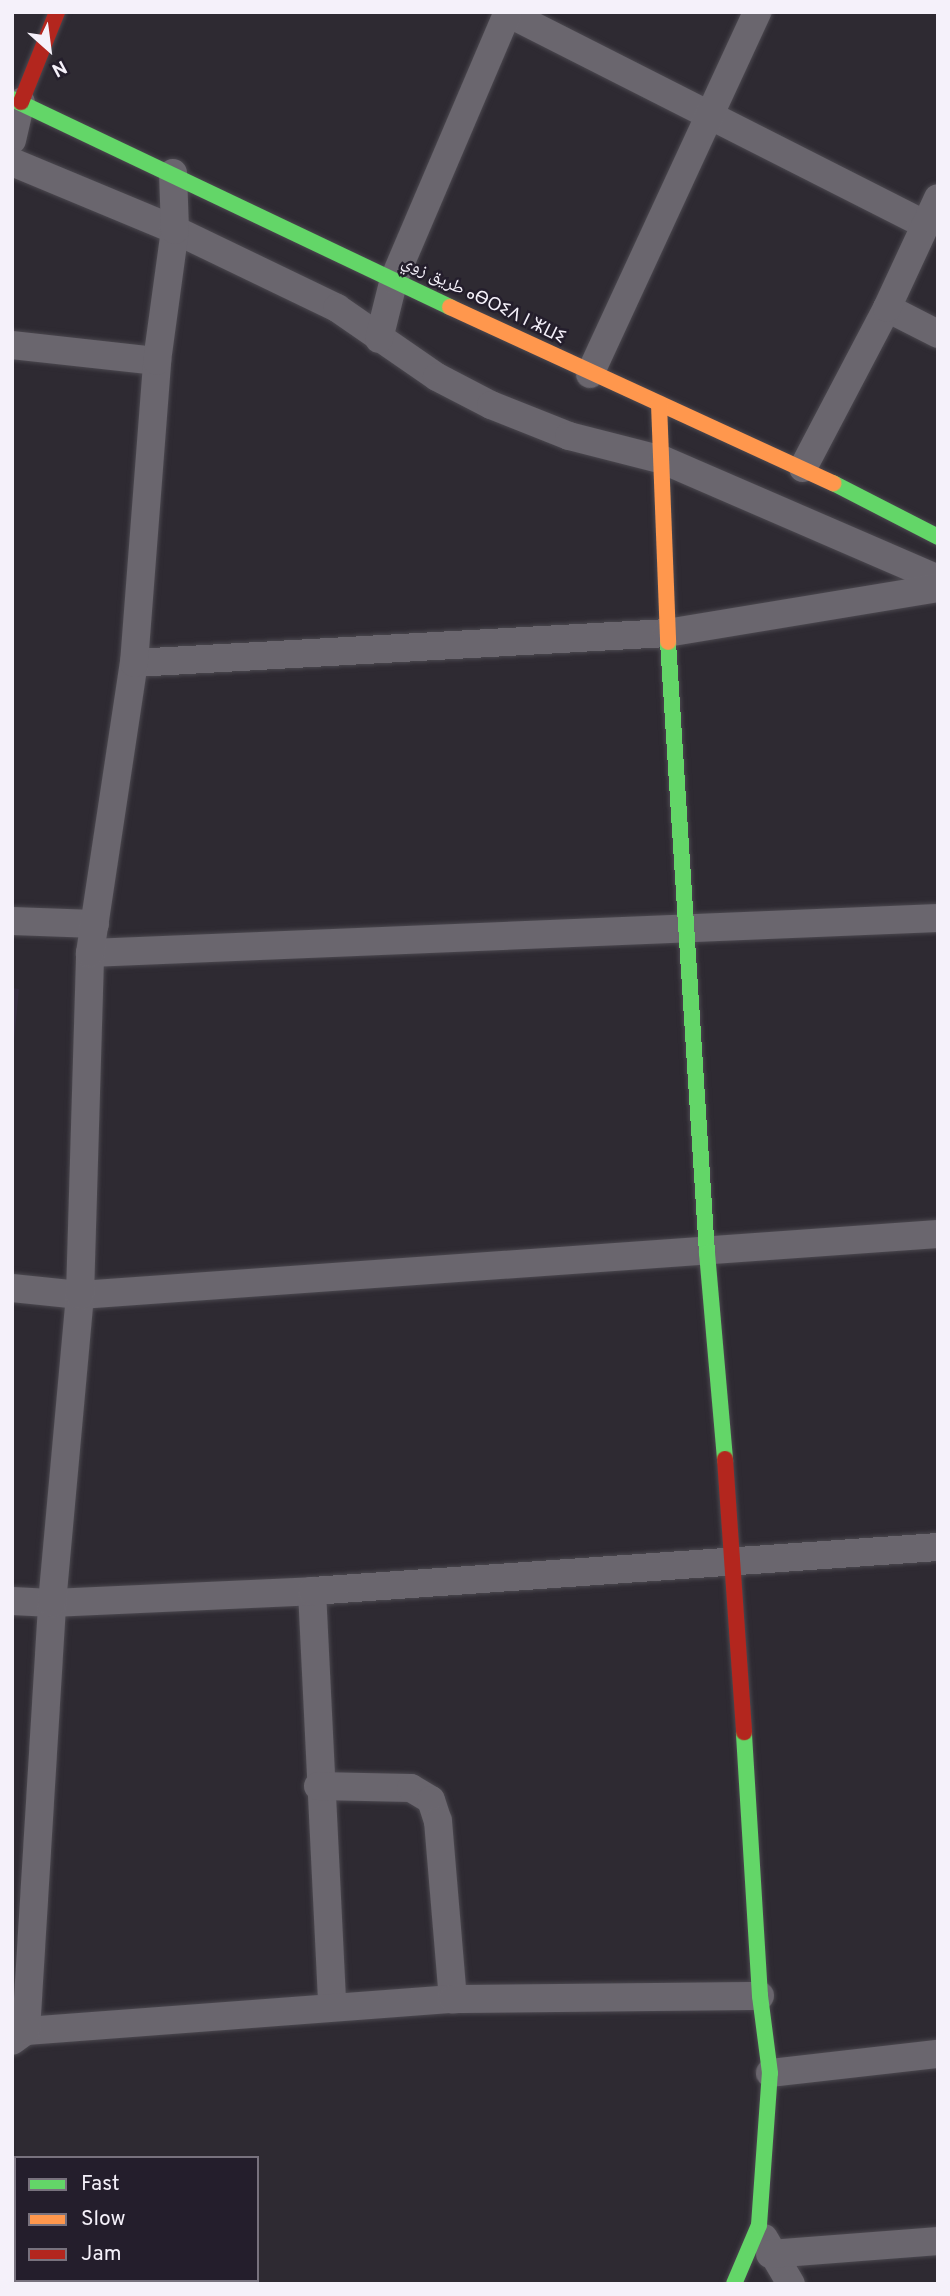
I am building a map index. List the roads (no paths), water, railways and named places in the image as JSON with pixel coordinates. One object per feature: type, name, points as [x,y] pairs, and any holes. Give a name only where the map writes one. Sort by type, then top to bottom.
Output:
[{"type":"street","points":[[12,140],[17,100],[57,12]]},
{"type":"street","points":[[590,374],[757,12]]},
{"type":"street","points":[[379,339],[394,279],[508,13],[925,225]]},
{"type":"street","name":"طريق زوي ⴰⴱⵔⵉⴷ ⵏ ⵣⵡⵉ","points":[[17,100],[590,374],[803,468],[938,537]]},
{"type":"street","points":[[12,162],[175,230],[337,308],[379,339],[491,405],[569,436],[663,460],[938,579]]},
{"type":"street","points":[[173,173],[175,230],[157,361],[134,663],[90,953],[80,1295],[52,1603],[19,2036],[332,2007],[453,1999],[760,1996]]},
{"type":"street","points":[[803,468],[887,309],[938,198]]},
{"type":"street","points":[[887,309],[938,334]]},
{"type":"street","points":[[12,345],[157,361]]},
{"type":"street","points":[[659,404],[667,633],[685,926],[707,1253],[734,1562],[760,1996],[770,2073],[759,2225],[734,2284]]},
{"type":"street","points":[[134,663],[667,633],[938,588]]},
{"type":"street","points":[[90,953],[685,926],[938,918]]},
{"type":"street","points":[[12,921],[95,924]]},
{"type":"street","points":[[12,1288],[80,1295],[707,1253],[938,1234]]},
{"type":"street","points":[[12,1601],[52,1603],[312,1591],[938,1547]]},
{"type":"street","points":[[312,1591],[318,1786],[332,2007]]},
{"type":"street","points":[[318,1786],[411,1788],[423,1791],[431,1800],[438,1821],[453,1999]]},
{"type":"street","points":[[770,2073],[938,2053]]},
{"type":"street","points":[[759,2225],[770,2254],[791,2284]]},
{"type":"street","points":[[770,2254],[938,2241]]}]
